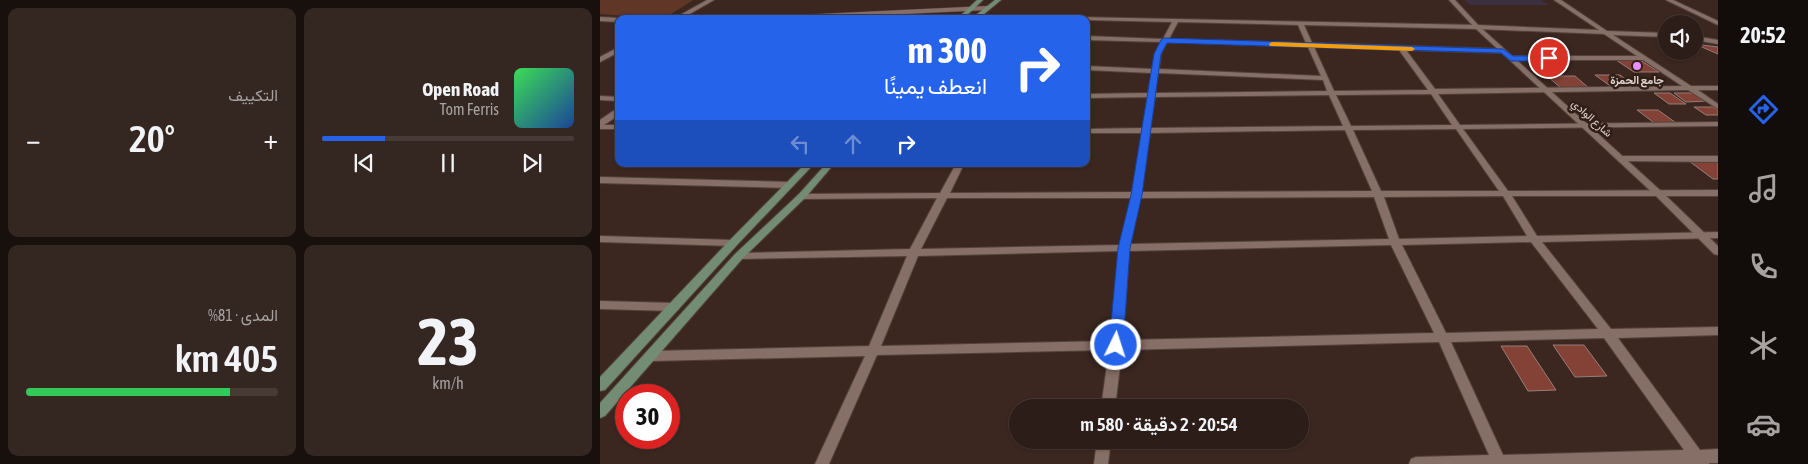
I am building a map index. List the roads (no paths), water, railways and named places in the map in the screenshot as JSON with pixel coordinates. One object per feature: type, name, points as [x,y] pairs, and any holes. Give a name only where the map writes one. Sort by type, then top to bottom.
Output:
[{"type":"main road","points":[[964,15],[980,0]]},
{"type":"main road","points":[[978,15],[996,1],[1004,0]]},
{"type":"main road","points":[[600,386],[733,243],[807,167]]},
{"type":"main road","points":[[600,412],[652,356],[739,256],[802,196],[827,167]]},
{"type":"street","points":[[683,15],[711,0]]},
{"type":"street","name":"شارع الوادي","points":[[1452,0],[1477,27],[1621,159],[1718,252]]},
{"type":"street","points":[[1556,0],[1718,107]]},
{"type":"street","points":[[1669,0],[1718,24]]},
{"type":"street","points":[[1090,18],[1477,27],[1658,35]]},
{"type":"street","points":[[600,19],[615,20]]},
{"type":"street","points":[[1109,399],[1116,345],[1124,248],[1136,195],[1155,71],[1158,54],[1176,20]]},
{"type":"street","points":[[1300,23],[1378,194],[1395,242],[1443,338],[1499,463]]},
{"type":"street","points":[[1090,38],[1503,51]]},
{"type":"street","points":[[1703,40],[1718,42]]},
{"type":"street","points":[[1402,49],[1506,194],[1534,239],[1608,334],[1699,460]]},
{"type":"street","points":[[600,60],[615,51]]},
{"type":"street","points":[[1511,58],[1645,58]]},
{"type":"street","points":[[1090,68],[1325,78]]},
{"type":"street","points":[[1090,96],[1718,88]]},
{"type":"street","points":[[600,98],[615,99]]},
{"type":"street","points":[[600,126],[615,114]]},
{"type":"street","points":[[1090,131],[1718,124]]},
{"type":"street","points":[[600,126],[615,127]]},
{"type":"street","points":[[1621,159],[1718,159]]},
{"type":"street","points":[[822,464],[874,351],[914,252],[958,167]]},
{"type":"street","points":[[600,180],[789,185]]},
{"type":"street","points":[[802,196],[1718,193]]},
{"type":"street","points":[[739,256],[1718,235]]},
{"type":"street","points":[[600,239],[733,243]]},
{"type":"street","points":[[600,305],[674,307]]},
{"type":"street","points":[[652,356],[1718,331]]},
{"type":"street","points":[[1101,464],[1103,449]]},
{"type":"street","points":[[1416,464],[1699,460],[1718,456]]},
{"type":"lane","points":[[843,15],[987,8]]},
{"type":"place","name":"جامع الحمزة","points":[[1637,66]]}]
